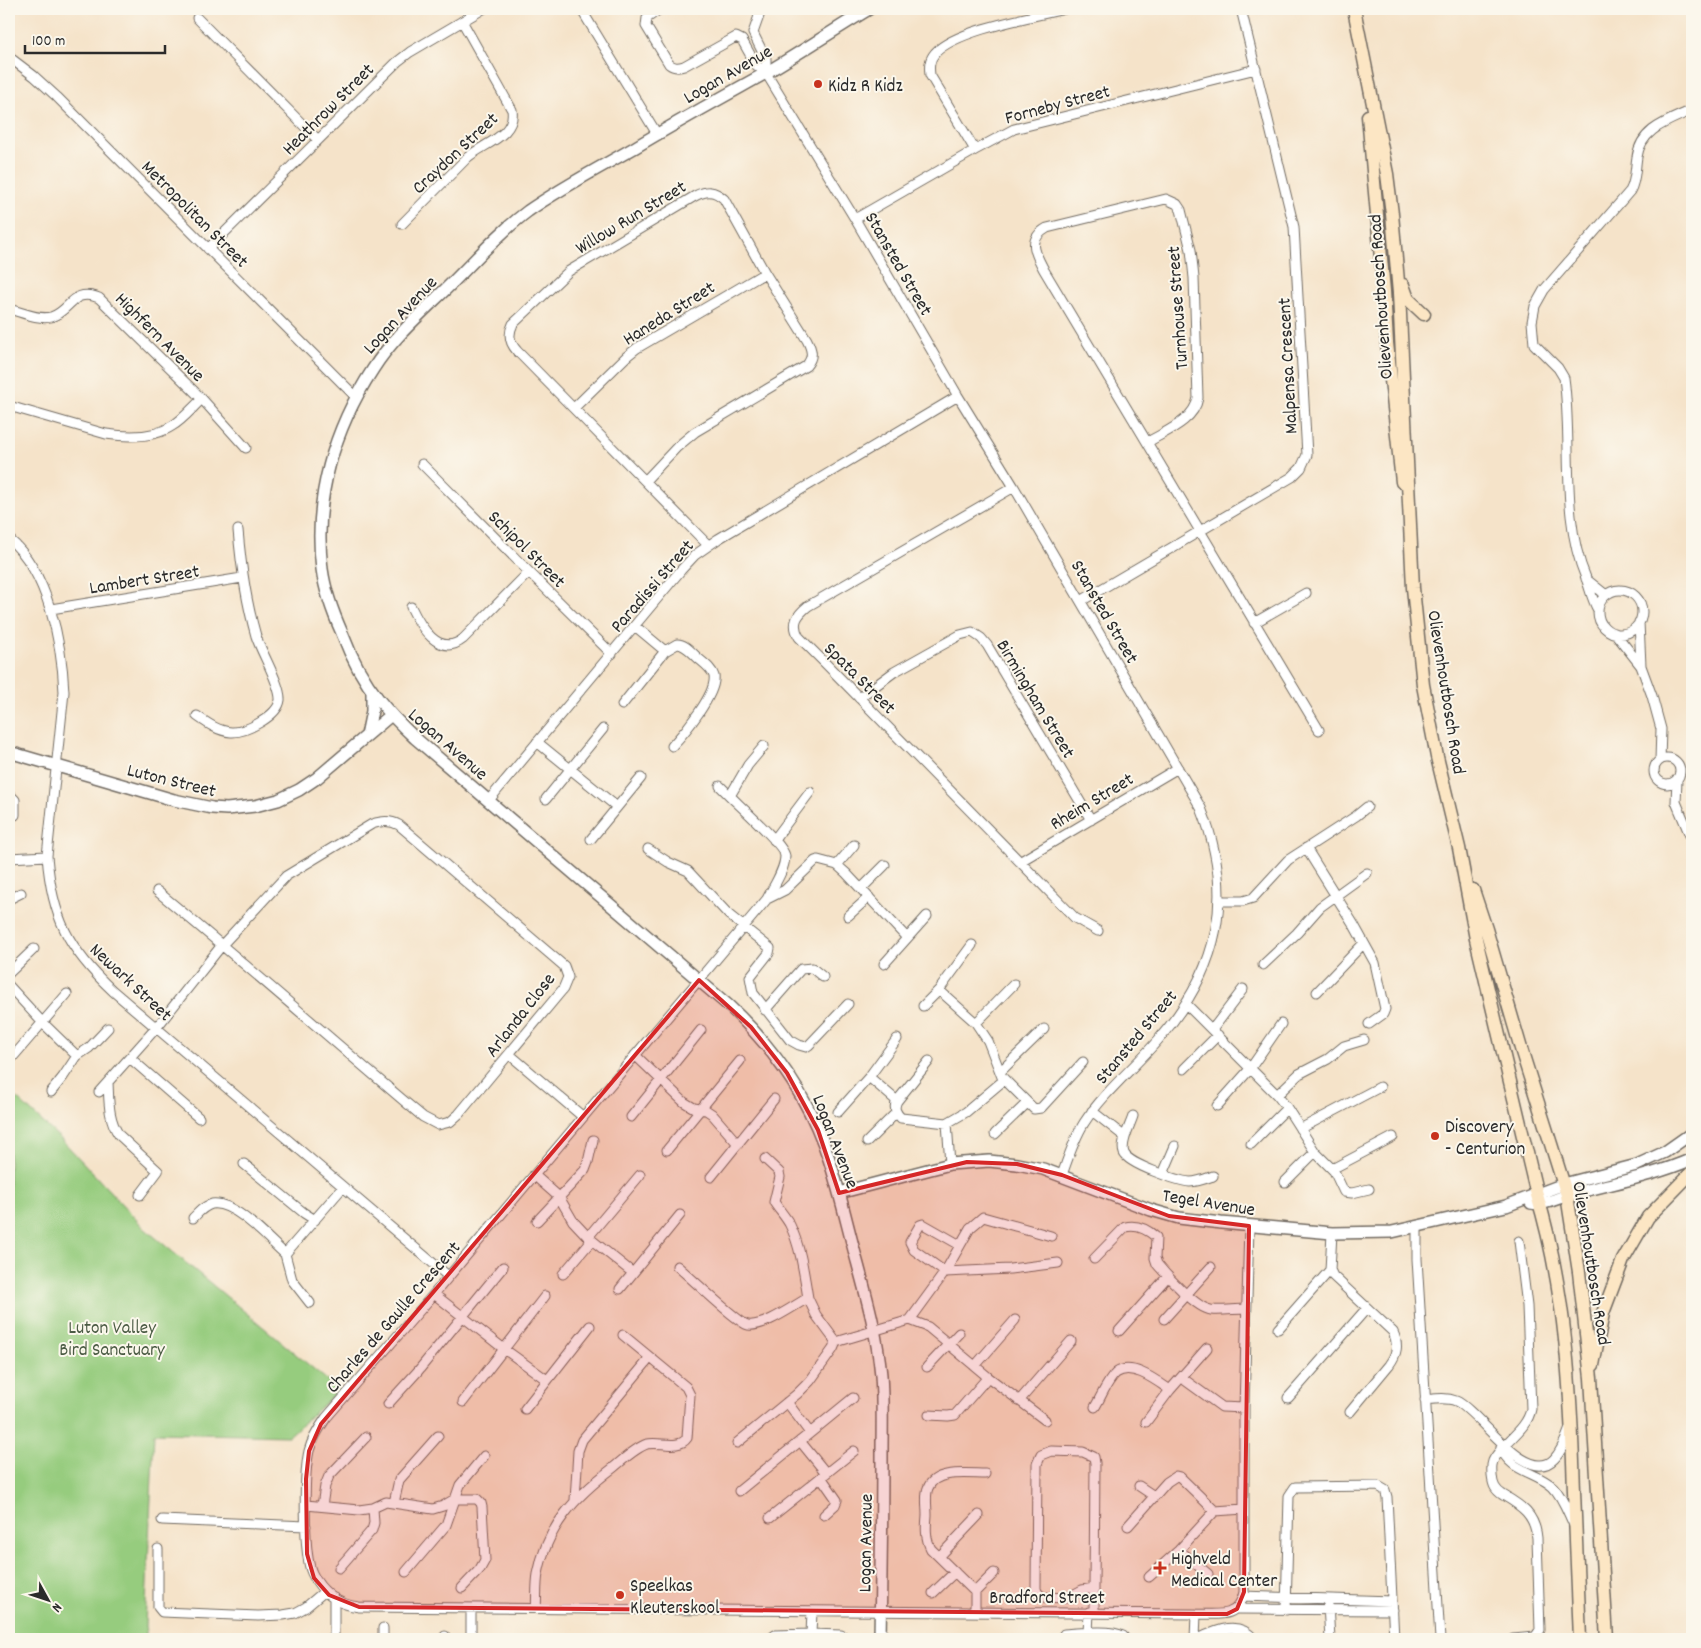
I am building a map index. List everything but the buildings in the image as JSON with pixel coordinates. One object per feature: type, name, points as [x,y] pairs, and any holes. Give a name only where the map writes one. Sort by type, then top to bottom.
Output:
[{"type":"main road","name":"Olievenhoutbosch Road","points":[[1354,9],[1392,214],[1408,457],[1410,542]]},
{"type":"main road","name":"Olievenhoutbosch Road","points":[[1360,9],[1398,454],[1410,542],[1423,685],[1437,757],[1459,848],[1476,939],[1547,1229],[1562,1310],[1572,1423],[1580,1639]]},
{"type":"main road","points":[[1392,214],[1399,243],[1404,293],[1424,314]]},
{"type":"main road","points":[[1398,454],[1393,320],[1396,315],[1400,314]]},
{"type":"main road","name":"Olievenhoutbosch Road","points":[[1459,848],[1486,929],[1565,1190],[1579,1272],[1591,1378],[1607,1639]]},
{"type":"main road","points":[[1591,1378],[1603,1314],[1623,1260],[1648,1216],[1692,1172]]},
{"type":"street","name":"Heathrow Street","points":[[208,249],[396,62],[483,9]]},
{"type":"street","points":[[581,9],[656,134]]},
{"type":"street","points":[[660,9],[647,18],[646,26],[668,64],[684,66],[736,37],[742,40],[756,65],[766,73]]},
{"type":"street","points":[[756,9],[759,16],[753,33],[766,59],[766,73]]},
{"type":"street","name":"Logan Avenue","points":[[870,9],[766,73],[656,134],[534,207],[519,219],[398,337],[373,368],[356,397],[331,454],[325,476],[321,507],[320,539],[322,571],[336,620],[350,653],[372,691],[391,715],[414,738],[734,1010],[787,1073],[803,1099],[818,1130],[839,1193],[875,1331],[882,1387],[880,1639]]},
{"type":"street","points":[[975,150],[930,75],[928,66],[935,52],[976,31],[1065,9]]},
{"type":"street","name":"Malpensa Crescent","points":[[1081,601],[1292,477],[1301,468],[1307,455],[1294,227],[1241,9]]},
{"type":"street","points":[[198,18],[318,140]]},
{"type":"street","name":"Craydon Street","points":[[402,224],[468,157],[477,149],[504,134],[512,123],[512,110],[462,22]]},
{"type":"street","name":"Metropolitan Street","points":[[9,57],[47,87],[356,397]]},
{"type":"street","name":"Forneby Street","points":[[855,219],[1004,133],[1029,124],[1256,70]]},
{"type":"street","name":"Stansted Street","points":[[766,73],[855,219],[1081,601],[1201,808],[1212,836],[1218,864],[1219,901],[1217,925],[1212,949],[1198,982],[1186,1004],[1156,1042],[1092,1112],[1079,1132],[1062,1175]]},
{"type":"street","points":[[1641,666],[1615,634],[1603,626],[1580,565],[1573,528],[1564,378],[1558,368],[1534,344],[1532,316],[1544,290],[1630,191],[1634,184],[1639,144],[1644,137],[1651,131],[1692,110]]},
{"type":"street","name":"Willow Run Street","points":[[645,481],[695,432],[810,362],[812,349],[765,272],[724,199],[718,193],[711,191],[704,191],[695,196],[569,271],[513,324],[510,331],[510,339],[517,351],[708,545]]},
{"type":"street","name":"Turnhouse Street","points":[[1148,442],[1191,415],[1196,407],[1198,398],[1194,278],[1191,250],[1182,210],[1177,204],[1166,199],[1047,228],[1034,241],[1034,250],[1044,270],[1319,730]]},
{"type":"street","name":"Haneda Street","points":[[574,408],[637,348],[765,272]]},
{"type":"street","name":"Highfern Avenue","points":[[9,308],[43,318],[52,316],[74,299],[83,295],[92,295],[99,298],[202,399],[246,448]]},
{"type":"street","name":"Paradissi Street","points":[[489,800],[681,570],[708,545],[958,396]]},
{"type":"street","points":[[9,406],[106,434],[122,436],[154,433],[172,426],[202,399]]},
{"type":"street","name":"Schipol Street","points":[[422,464],[612,654]]},
{"type":"street","name":"Spata Street","points":[[1014,487],[808,606],[796,618],[794,624],[799,637],[1075,918],[1098,931]]},
{"type":"street","points":[[197,716],[218,729],[230,732],[239,731],[256,724],[272,714],[280,701],[275,680],[256,635],[242,578],[238,530]]},
{"type":"street","name":"Newark Street","points":[[9,539],[28,561],[51,610],[59,647],[64,685],[47,856],[54,904],[68,939],[94,973],[448,1276]]},
{"type":"street","points":[[412,606],[419,623],[434,640],[452,645],[463,639],[529,572]]},
{"type":"street","name":"Lambert Street","points":[[51,610],[242,578]]},
{"type":"street","points":[[1586,579],[1606,595]]},
{"type":"street","points":[[1598,610],[1606,595],[1619,590],[1633,594],[1642,607],[1639,622],[1641,666],[1655,706],[1662,734],[1672,759]]},
{"type":"street","points":[[1254,622],[1306,593]]},
{"type":"street","points":[[1615,634],[1628,632],[1635,628],[1639,622]]},
{"type":"street","points":[[635,626],[665,651]]},
{"type":"street","name":"Birmingham Street","points":[[859,698],[894,672],[954,638],[968,632],[977,635],[987,645],[1091,820]]},
{"type":"street","points":[[622,704],[665,651],[673,646],[681,644],[710,668],[714,676],[713,686],[699,713],[672,746]]},
{"type":"street","points":[[367,735],[372,711],[372,691]]},
{"type":"street","name":"Luton Street","points":[[9,752],[174,800],[212,808],[227,809],[255,806],[278,800],[299,790],[317,778],[391,715]]},
{"type":"street","points":[[546,800],[603,729]]},
{"type":"street","points":[[1662,734],[1660,760],[1654,771],[1655,776],[1676,802],[1692,840]]},
{"type":"street","points":[[537,742],[617,807]]},
{"type":"street","points":[[730,796],[748,765],[764,746]]},
{"type":"street","points":[[1660,760],[1672,759],[1676,761],[1680,768],[1677,780],[1676,802]]},
{"type":"street","name":"Rheim Street","points":[[1021,861],[1178,768]]},
{"type":"street","points":[[591,838],[641,778]]},
{"type":"street","points":[[1661,782],[1670,783],[1677,780]]},
{"type":"street","points":[[720,786],[782,848],[785,856],[784,864],[767,899]]},
{"type":"street","points":[[774,840],[810,792]]},
{"type":"street","points":[[9,794],[15,800],[15,815]]},
{"type":"street","points":[[1219,901],[1243,901],[1253,898],[1288,860],[1367,807]]},
{"type":"street","name":"Arlanda Close","points":[[99,1092],[157,1028],[222,945],[292,871],[380,821],[393,822],[399,825],[564,966],[568,977],[563,989],[454,1119],[444,1125],[433,1123],[418,1113],[222,945]]},
{"type":"street","points":[[837,865],[854,845]]},
{"type":"street","points":[[1306,848],[1336,895],[1377,968],[1385,1009],[1383,1014],[1369,1024]]},
{"type":"street","points":[[648,849],[668,862],[688,871],[729,915],[770,948],[769,953],[752,974],[749,981],[752,990],[765,1010],[790,1040],[799,1046],[806,1047],[817,1038],[848,1004]]},
{"type":"street","points":[[9,858],[47,856]]},
{"type":"street","points":[[767,899],[785,890],[815,861],[822,860],[837,865],[907,938]]},
{"type":"street","points":[[861,889],[885,865]]},
{"type":"street","points":[[1263,965],[1297,933],[1320,907],[1367,873]]},
{"type":"street","points":[[157,891],[222,945]]},
{"type":"street","points":[[9,900],[21,893]]},
{"type":"street","points":[[848,916],[869,897]]},
{"type":"street","name":"Charles de Gaulle Crescent","points":[[471,1609],[359,1607],[347,1605],[325,1592],[314,1578],[308,1562],[306,1505],[308,1456],[316,1432],[767,899]]},
{"type":"street","points":[[884,964],[927,916]]},
{"type":"street","points":[[1317,992],[1364,944]]},
{"type":"street","points":[[923,1006],[939,990],[972,945]]},
{"type":"street","points":[[9,973],[34,949]]},
{"type":"street","points":[[765,1010],[801,969],[812,968],[823,977]]},
{"type":"street","points":[[976,1023],[1014,984]]},
{"type":"street","points":[[9,986],[77,1056]]},
{"type":"street","points":[[1184,1070],[1215,1033],[1243,988]]},
{"type":"street","points":[[939,990],[976,1023],[988,1041],[1002,1076],[1026,1103],[1034,1109],[1041,1108],[1083,1062]]},
{"type":"street","points":[[12,1058],[67,994]]},
{"type":"street","points":[[1186,1004],[1277,1094],[1316,1152],[1332,1169],[1344,1192],[1352,1193],[1369,1189]]},
{"type":"street","points":[[1217,1106],[1250,1069],[1281,1024]]},
{"type":"street","points":[[50,1092],[77,1056],[89,1048],[108,1028]]},
{"type":"street","points":[[929,1061],[897,1101],[896,1112],[905,1119],[947,1123],[966,1112],[1002,1076],[1044,1029]]},
{"type":"street","points":[[630,1116],[701,1030]]},
{"type":"street","points":[[838,1112],[869,1078],[897,1039]]},
{"type":"street","points":[[1277,1094],[1308,1068],[1328,1058],[1344,1046],[1364,1040]]},
{"type":"street","points":[[508,1054],[582,1116]]},
{"type":"street","points":[[635,1055],[684,1102],[694,1108],[706,1110],[712,1114],[738,1144]]},
{"type":"street","points":[[130,1058],[199,1118]]},
{"type":"street","points":[[667,1150],[740,1061]]},
{"type":"street","points":[[869,1078],[897,1101]]},
{"type":"street","points":[[108,1082],[109,1104],[114,1128],[119,1136],[158,1171],[140,1195]]},
{"type":"street","points":[[1300,1129],[1380,1087]]},
{"type":"street","points":[[711,1177],[774,1099]]},
{"type":"street","points":[[995,1134],[1026,1103]]},
{"type":"street","points":[[1251,1144],[1288,1108]]},
{"type":"street","points":[[867,1142],[896,1112]]},
{"type":"street","points":[[1092,1112],[1125,1137]]},
{"type":"street","points":[[1133,1116],[1123,1148],[1126,1156],[1150,1169],[1188,1182],[1197,1182],[1213,1176]]},
{"type":"street","points":[[947,1123],[950,1164]]},
{"type":"street","points":[[1565,1190],[1637,1165],[1665,1152],[1692,1133]]},
{"type":"street","points":[[1332,1169],[1393,1137]]},
{"type":"street","points":[[537,1221],[585,1170],[593,1140]]},
{"type":"street","points":[[1163,1174],[1174,1146]]},
{"type":"street","points":[[1286,1182],[1316,1152]]},
{"type":"street","points":[[765,1159],[779,1172],[780,1177],[774,1202],[789,1223],[795,1236],[808,1298],[816,1315],[836,1342]]},
{"type":"street","points":[[1565,1190],[1671,1168],[1692,1159]]},
{"type":"street","name":"Tegel Avenue","points":[[839,1193],[950,1164],[989,1161],[1034,1167],[1062,1175],[1133,1204],[1169,1216],[1249,1226],[1359,1234],[1392,1232],[1522,1201],[1539,1200],[1565,1190]]},
{"type":"street","points":[[244,1164],[304,1214],[315,1220]]},
{"type":"street","points":[[534,1175],[559,1197],[573,1221],[590,1238],[633,1273]]},
{"type":"street","points":[[563,1274],[640,1175]]},
{"type":"street","points":[[285,1254],[343,1187]]},
{"type":"street","points":[[194,1218],[206,1206],[213,1204],[226,1206],[260,1231],[285,1254],[292,1280],[310,1303]]},
{"type":"street","points":[[620,1289],[680,1215]]},
{"type":"street","points":[[836,1342],[910,1320],[945,1272],[970,1228],[983,1217],[1051,1236]]},
{"type":"street","points":[[960,1245],[923,1224],[920,1225],[910,1240],[911,1247],[914,1250],[945,1272],[1010,1269],[1058,1263]]},
{"type":"street","points":[[1237,1609],[1243,1596],[1244,1408],[1249,1226]]},
{"type":"street","points":[[1417,1226],[1417,1259],[1440,1639]]},
{"type":"street","points":[[1094,1259],[1125,1227],[1140,1227],[1148,1230],[1156,1237],[1156,1261],[1186,1294],[1203,1307],[1211,1310],[1246,1308]]},
{"type":"street","points":[[1332,1233],[1330,1270],[1336,1279],[1393,1332],[1396,1339],[1396,1352],[1389,1365],[1350,1412]]},
{"type":"street","points":[[1513,1639],[1535,1637],[1540,1630],[1535,1524],[1529,1514],[1516,1502],[1498,1492],[1493,1482],[1492,1462],[1502,1446],[1529,1418],[1531,1409],[1526,1306],[1519,1241]]},
{"type":"street","points":[[677,1266],[737,1320],[749,1325],[766,1321],[808,1298]]},
{"type":"street","points":[[388,1404],[503,1267]]},
{"type":"street","points":[[1164,1320],[1211,1267]]},
{"type":"street","points":[[1278,1329],[1330,1270]]},
{"type":"street","points":[[1119,1331],[1168,1276]]},
{"type":"street","points":[[434,1294],[504,1350],[546,1380]]},
{"type":"street","points":[[462,1402],[545,1296]]},
{"type":"street","points":[[1288,1398],[1367,1308]]},
{"type":"street","points":[[910,1320],[928,1327],[988,1377],[1045,1420]]},
{"type":"street","points":[[975,1366],[1015,1320]]},
{"type":"street","points":[[525,1409],[590,1326]]},
{"type":"street","points":[[927,1367],[959,1333]]},
{"type":"street","points":[[536,1609],[538,1576],[548,1540],[575,1500],[602,1476],[640,1448],[650,1444],[679,1444],[685,1442],[687,1438],[689,1391],[623,1335]]},
{"type":"street","points":[[1019,1401],[1071,1341]]},
{"type":"street","points":[[737,1443],[798,1394],[810,1381],[836,1342]]},
{"type":"street","points":[[1146,1422],[1170,1390],[1208,1348]]},
{"type":"street","points":[[575,1500],[578,1451],[582,1440],[650,1358]]},
{"type":"street","points":[[1095,1407],[1113,1377],[1121,1370],[1145,1374],[1170,1390]]},
{"type":"street","points":[[928,1414],[955,1415],[988,1377]]},
{"type":"street","points":[[1182,1378],[1222,1407],[1244,1408]]},
{"type":"street","points":[[738,1491],[853,1398]]},
{"type":"street","points":[[1425,1400],[1443,1399],[1458,1402],[1468,1410],[1502,1446],[1514,1464],[1553,1487],[1558,1493],[1575,1528]]},
{"type":"street","points":[[787,1402],[810,1433]]},
{"type":"street","points":[[1502,1446],[1528,1462],[1538,1466],[1544,1465],[1553,1461],[1557,1456],[1564,1445],[1572,1423]]},
{"type":"street","points":[[394,1503],[399,1480],[438,1436]]},
{"type":"street","points":[[322,1506],[325,1486],[329,1476],[366,1437]]},
{"type":"street","points":[[800,1441],[837,1500],[835,1505],[824,1515]]},
{"type":"street","points":[[770,1518],[854,1451]]},
{"type":"street","points":[[1088,1633],[1094,1588],[1095,1460],[1092,1456],[1083,1452],[1045,1452],[1041,1454],[1037,1464],[1037,1592],[1045,1598],[1067,1598],[1082,1590],[1094,1588]]},
{"type":"street","points":[[406,1572],[446,1525],[460,1485],[484,1456]]},
{"type":"street","points":[[975,1612],[975,1592],[928,1544],[926,1532],[927,1489],[931,1482],[945,1475],[985,1474]]},
{"type":"street","points":[[1128,1526],[1173,1477],[1178,1476],[1215,1511]]},
{"type":"street","points":[[1139,1486],[1154,1496]]},
{"type":"street","points":[[1286,1610],[1289,1496],[1292,1489],[1295,1487],[1378,1486],[1385,1490],[1387,1497],[1394,1639]]},
{"type":"street","points":[[306,1505],[352,1510],[373,1508],[386,1502],[433,1509],[455,1499],[474,1499],[481,1503],[486,1554],[480,1569],[462,1588]]},
{"type":"street","points":[[339,1568],[372,1530],[374,1523],[373,1508]]},
{"type":"street","points":[[1149,1577],[1179,1550],[1215,1511],[1244,1509]]},
{"type":"street","points":[[939,1557],[979,1515]]},
{"type":"street","points":[[162,1520],[306,1526]]},
{"type":"street","points":[[158,1549],[158,1607],[162,1612],[283,1616],[295,1613],[306,1607],[325,1592]]},
{"type":"street","points":[[1179,1550],[1208,1574]]},
{"type":"street","points":[[933,1593],[955,1572]]},
{"type":"street","points":[[975,1592],[994,1573]]},
{"type":"street","points":[[1243,1596],[1329,1598],[1392,1606]]},
{"type":"street","points":[[334,1598],[334,1638]]},
{"type":"street","points":[[1329,1598],[1330,1639]]},
{"type":"street","name":"Bradford Street","points":[[471,1609],[1227,1614],[1237,1609],[1286,1610],[1392,1606]]},
{"type":"street","points":[[471,1609],[471,1639]]},
{"type":"street","points":[[811,1634],[812,1612]]},
{"type":"street","points":[[1196,1614],[1197,1639],[1220,1629],[1228,1628],[1243,1630],[1254,1639]]},
{"type":"street","points":[[383,1628],[383,1639]]},
{"type":"street","points":[[1061,1639],[1064,1634],[1088,1633],[1117,1633],[1125,1639]]},
{"type":"street","points":[[770,1639],[775,1635],[811,1634],[841,1635],[848,1639]]},
{"type":"highlighted area","points":[[699,980],[751,1027],[787,1073],[818,1130],[839,1193],[967,1162],[1017,1164],[1062,1175],[1169,1216],[1249,1226],[1244,1592],[1237,1609],[1227,1614],[1196,1614],[359,1607],[329,1595],[314,1578],[307,1554],[306,1479],[309,1451],[321,1424]]},
{"type":"green space","name":"Luton Valley Bird Sanctuary","points":[[9,1091],[63,1141],[144,1228],[339,1390],[289,1436],[154,1433],[145,1626],[147,1639],[9,1639]]},
{"type":"place","name":"Kidz R Kidz","points":[[818,84]]},
{"type":"place","name":"Discovery - Centurion","points":[[1435,1136]]},
{"type":"place","name":"Highveld Medical Center","points":[[1160,1568]]},
{"type":"place","name":"Speelkas Kleuterskool","points":[[620,1595]]}]
